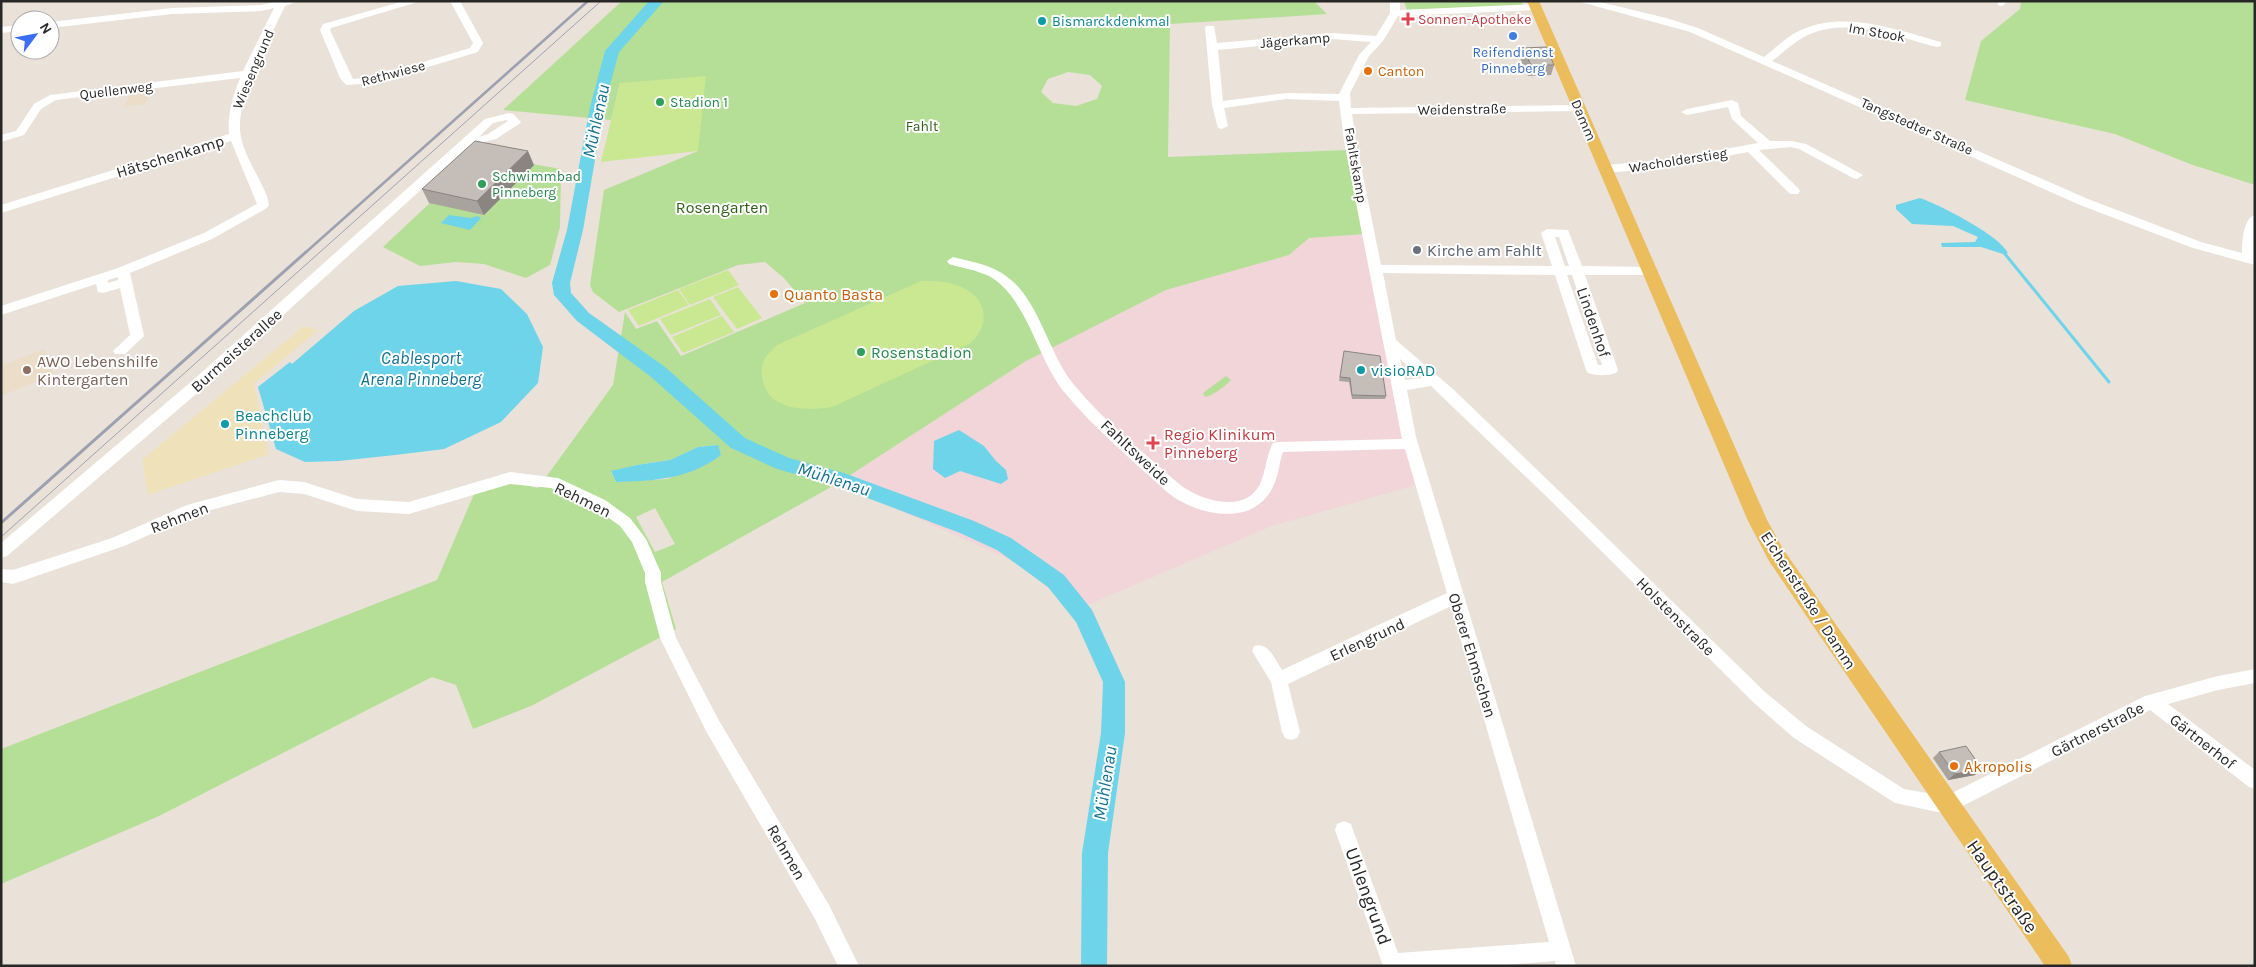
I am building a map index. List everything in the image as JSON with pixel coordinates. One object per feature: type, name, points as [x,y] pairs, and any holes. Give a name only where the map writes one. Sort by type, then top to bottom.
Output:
[{"type":"main road","name":"Damm","points":[[1534,4],[1635,238]]},
{"type":"main road","name":"Eichenstraße / Damm","points":[[1635,238],[1758,521],[1776,555],[1947,805]]},
{"type":"main road","name":"Hauptstraße","points":[[1947,805],[2060,966]]},
{"type":"street","points":[[60,24],[172,11],[245,9],[294,1]]},
{"type":"street","name":"Rethwiese","points":[[416,1],[327,26],[325,30],[345,78],[350,83],[371,81],[474,50],[478,43],[455,1]]},
{"type":"street","name":"Tangstedter Straße","points":[[1582,1],[1678,24],[1766,60],[2084,202],[2197,245],[2252,260],[2248,241],[2255,219]]},
{"type":"street","name":"Wiesengrund","points":[[234,136],[234,111],[281,4]]},
{"type":"street","points":[[1218,105],[1286,96],[1344,98],[1348,84],[1364,55],[1379,39],[1395,7],[1534,4]]},
{"type":"street","name":"Im Stook","points":[[1766,60],[1806,31],[1840,25],[1861,26],[1937,44]]},
{"type":"street","points":[[1210,28],[1222,126]]},
{"type":"street","name":"Jägerkamp","points":[[1211,47],[1332,36],[1379,39]]},
{"type":"street","name":"Quellenweg","points":[[1,139],[20,133],[36,106],[46,99],[249,74]]},
{"type":"street","name":"Fahltskamp","points":[[1344,98],[1390,342]]},
{"type":"street","points":[[1687,112],[1732,103],[1736,117],[1767,145]]},
{"type":"street","name":"Weidenstraße","points":[[1346,111],[1579,108]]},
{"type":"street","name":"Hätschenkamp","points":[[1,209],[234,136],[263,204],[259,209],[208,236],[124,277],[101,278],[1,311]]},
{"type":"street","name":"Burmeisterallee","points":[[1,552],[197,385],[465,143]]},
{"type":"street","name":"Wacholderstieg","points":[[1606,169],[1665,164],[1767,145],[1791,144],[1802,146],[1857,175]]},
{"type":"street","name":"Wacholderstieg","points":[[1750,148],[1794,191]]},
{"type":"street","name":"Lindenhof","points":[[1547,233],[1564,233],[1576,270],[1611,370],[1593,370],[1547,233]]},
{"type":"street","name":"Fahltsweide","points":[[953,261],[978,266],[1000,277],[1015,294],[1028,314],[1040,336],[1048,357],[1062,380],[1182,495],[1218,508],[1246,506],[1262,494],[1268,483],[1273,456],[1278,447],[1411,444]]},
{"type":"street","name":"Lindenhof","points":[[1376,269],[1650,271]]},
{"type":"street","points":[[120,351],[137,336],[124,277]]},
{"type":"street","name":"Oberer Ehmschen","points":[[1390,342],[1411,444],[1564,958]]},
{"type":"street","name":"Holstenstraße","points":[[1390,342],[1553,494],[1759,697],[1800,732],[1901,797],[1947,805]]},
{"type":"street","points":[[1398,386],[1434,381]]},
{"type":"street","name":"Rehmen","points":[[1,575],[13,577],[118,542],[192,509],[279,486],[304,488],[357,505],[409,508],[510,478],[552,482],[600,504],[625,522],[638,539],[653,573],[653,582],[668,638],[712,725],[822,912],[849,966]]},
{"type":"street","name":"Erlengrund","points":[[1279,680],[1455,597]]},
{"type":"street","points":[[1260,651],[1279,680],[1291,732]]},
{"type":"street","name":"Gärtnerstraße","points":[[1947,805],[2151,701],[2218,683],[2255,676]]},
{"type":"street","name":"Gärtnerhof","points":[[2151,701],[2255,781]]},
{"type":"street","name":"Uhlengrund","points":[[1344,830],[1393,964],[1564,958]]},
{"type":"shaded area","points":[[153,89],[145,104],[123,107],[132,91]]},
{"type":"shaded area","name":"Regio Klinikum Pinneberg","points":[[1365,234],[1416,485],[1272,526],[1074,611],[1022,565],[838,483],[1026,361],[1166,290],[1289,255],[1309,238]]},
{"type":"shaded area","name":"AWO Lebenshilfe Kintergarten","points":[[44,349],[54,374],[2,396],[1,366]]},
{"type":"green space","name":"Fahlt","points":[[622,1],[1314,1],[1327,14],[1170,24],[1168,157],[1348,150],[1365,234],[1309,238],[1289,255],[1166,290],[1026,361],[838,483],[662,582],[676,629],[531,706],[473,729],[456,685],[432,677],[159,816],[1,884],[1,749],[437,580],[475,492],[510,482],[538,488],[613,385],[625,312],[636,329],[657,321],[681,356],[805,303],[784,278],[765,262],[738,265],[619,312],[593,292],[590,285],[604,190],[698,151],[620,83],[611,120],[503,110]],"holes":[[[1068,72],[1090,75],[1102,86],[1097,99],[1076,106],[1053,103],[1041,92],[1048,79]],[[717,445],[721,455],[668,479],[616,482],[611,472],[637,465],[670,460],[698,447]],[[655,508],[675,544],[655,552],[636,517]]]},
{"type":"green space","points":[[1404,1],[1521,1],[1523,5],[1407,10]]},
{"type":"green space","points":[[2021,1],[2255,1],[2255,185],[2190,164],[2115,134],[1965,100],[1981,41],[2020,9]]},
{"type":"green space","name":"Stadion 1","points":[[706,76],[698,151],[601,162],[620,83]]},
{"type":"green space","name":"Schwimmbad Pinneberg","points":[[481,155],[561,169],[560,227],[550,265],[526,278],[484,264],[456,262],[420,266],[383,247]]},
{"type":"green space","points":[[728,270],[739,285],[690,305],[679,289]]},
{"type":"green space","name":"Rosenstadion","points":[[921,281],[953,284],[972,293],[978,299],[984,314],[983,322],[981,330],[969,344],[832,407],[812,409],[791,407],[773,399],[767,392],[763,382],[762,365],[766,357],[777,345]]},
{"type":"green space","points":[[738,287],[762,318],[737,329],[713,297]]},
{"type":"green space","points":[[678,290],[689,305],[639,326],[628,310]]},
{"type":"green space","points":[[710,299],[721,315],[671,335],[660,319]]},
{"type":"green space","points":[[722,316],[734,332],[683,353],[672,337]]},
{"type":"green space","points":[[1226,376],[1231,380],[1215,393],[1205,397],[1203,393]]},
{"type":"sand","name":"Beachclub Pinneberg","points":[[304,326],[318,330],[254,384],[269,454],[148,495],[142,460]]},
{"type":"water","points":[[1920,198],[1941,207],[1981,230],[1993,238],[2008,253],[2003,254],[1981,247],[1942,247],[1941,243],[1975,242],[1978,237],[1953,226],[1912,224],[1896,209],[1896,205]]},
{"type":"water","points":[[449,215],[471,218],[477,216],[481,218],[470,230],[441,223]]},
{"type":"water","name":"Cablesport Arena Pinneberg","points":[[456,281],[501,289],[527,314],[543,347],[538,383],[501,422],[444,449],[395,455],[339,461],[305,462],[276,449],[258,387],[290,362],[292,364],[354,311],[398,286]]},
{"type":"water","points":[[959,430],[984,446],[1006,470],[1008,479],[1001,484],[960,471],[945,478],[933,469],[934,441]]},
{"type":"water","points":[[718,445],[721,455],[709,463],[684,474],[644,481],[616,482],[611,471],[670,460],[698,447]]},
{"type":"building","points":[[1546,47],[1554,65],[1531,65],[1523,48]]},
{"type":"building","points":[[475,141],[528,151],[477,201],[422,189]]},
{"type":"building","name":"visioRAD","points":[[1344,351],[1380,356],[1386,396],[1352,395],[1350,378],[1340,377]]},
{"type":"building","points":[[1966,746],[1982,769],[1955,774],[1939,752]]},
{"type":"waterway","name":"Mühlenau","points":[[657,1],[612,51],[597,107],[575,230],[561,283],[563,295],[583,317],[658,372],[738,443],[784,464],[837,478],[967,527],[1004,544],[1039,567],[1056,581],[1084,616],[1114,682],[1113,733],[1095,853],[1094,966]]},
{"type":"waterway","points":[[2005,254],[2109,382]]},
{"type":"tram line","points":[[1,537],[601,1]]},
{"type":"railway","points":[[305,253],[588,1]]},
{"type":"railway","points":[[1,523],[306,252]]},
{"type":"place","name":"Sonnen-Apotheke","points":[[1408,19]]},
{"type":"place","name":"Bismarckdenkmal","points":[[1042,21]]},
{"type":"place","name":"Reifendienst Pinneberg","points":[[1513,36]]},
{"type":"place","name":"Canton","points":[[1368,71]]},
{"type":"place","name":"Stadion 1","points":[[660,102]]},
{"type":"place","name":"Schwimmbad Pinneberg","points":[[482,184]]},
{"type":"place","name":"Kirche am Fahlt","points":[[1417,250]]},
{"type":"place","name":"Quanto Basta","points":[[774,294]]},
{"type":"place","name":"Rosenstadion","points":[[861,352]]},
{"type":"place","name":"AWO Lebenshilfe Kintergarten","points":[[27,370]]},
{"type":"place","name":"visioRAD","points":[[1361,370]]},
{"type":"place","name":"Beachclub Pinneberg","points":[[225,424]]},
{"type":"place","name":"Regio Klinikum Pinneberg","points":[[1153,443]]},
{"type":"place","name":"Akropolis","points":[[1954,766]]},
{"type":"park label","name":"Rosengarten","points":[[722,207]]}]
